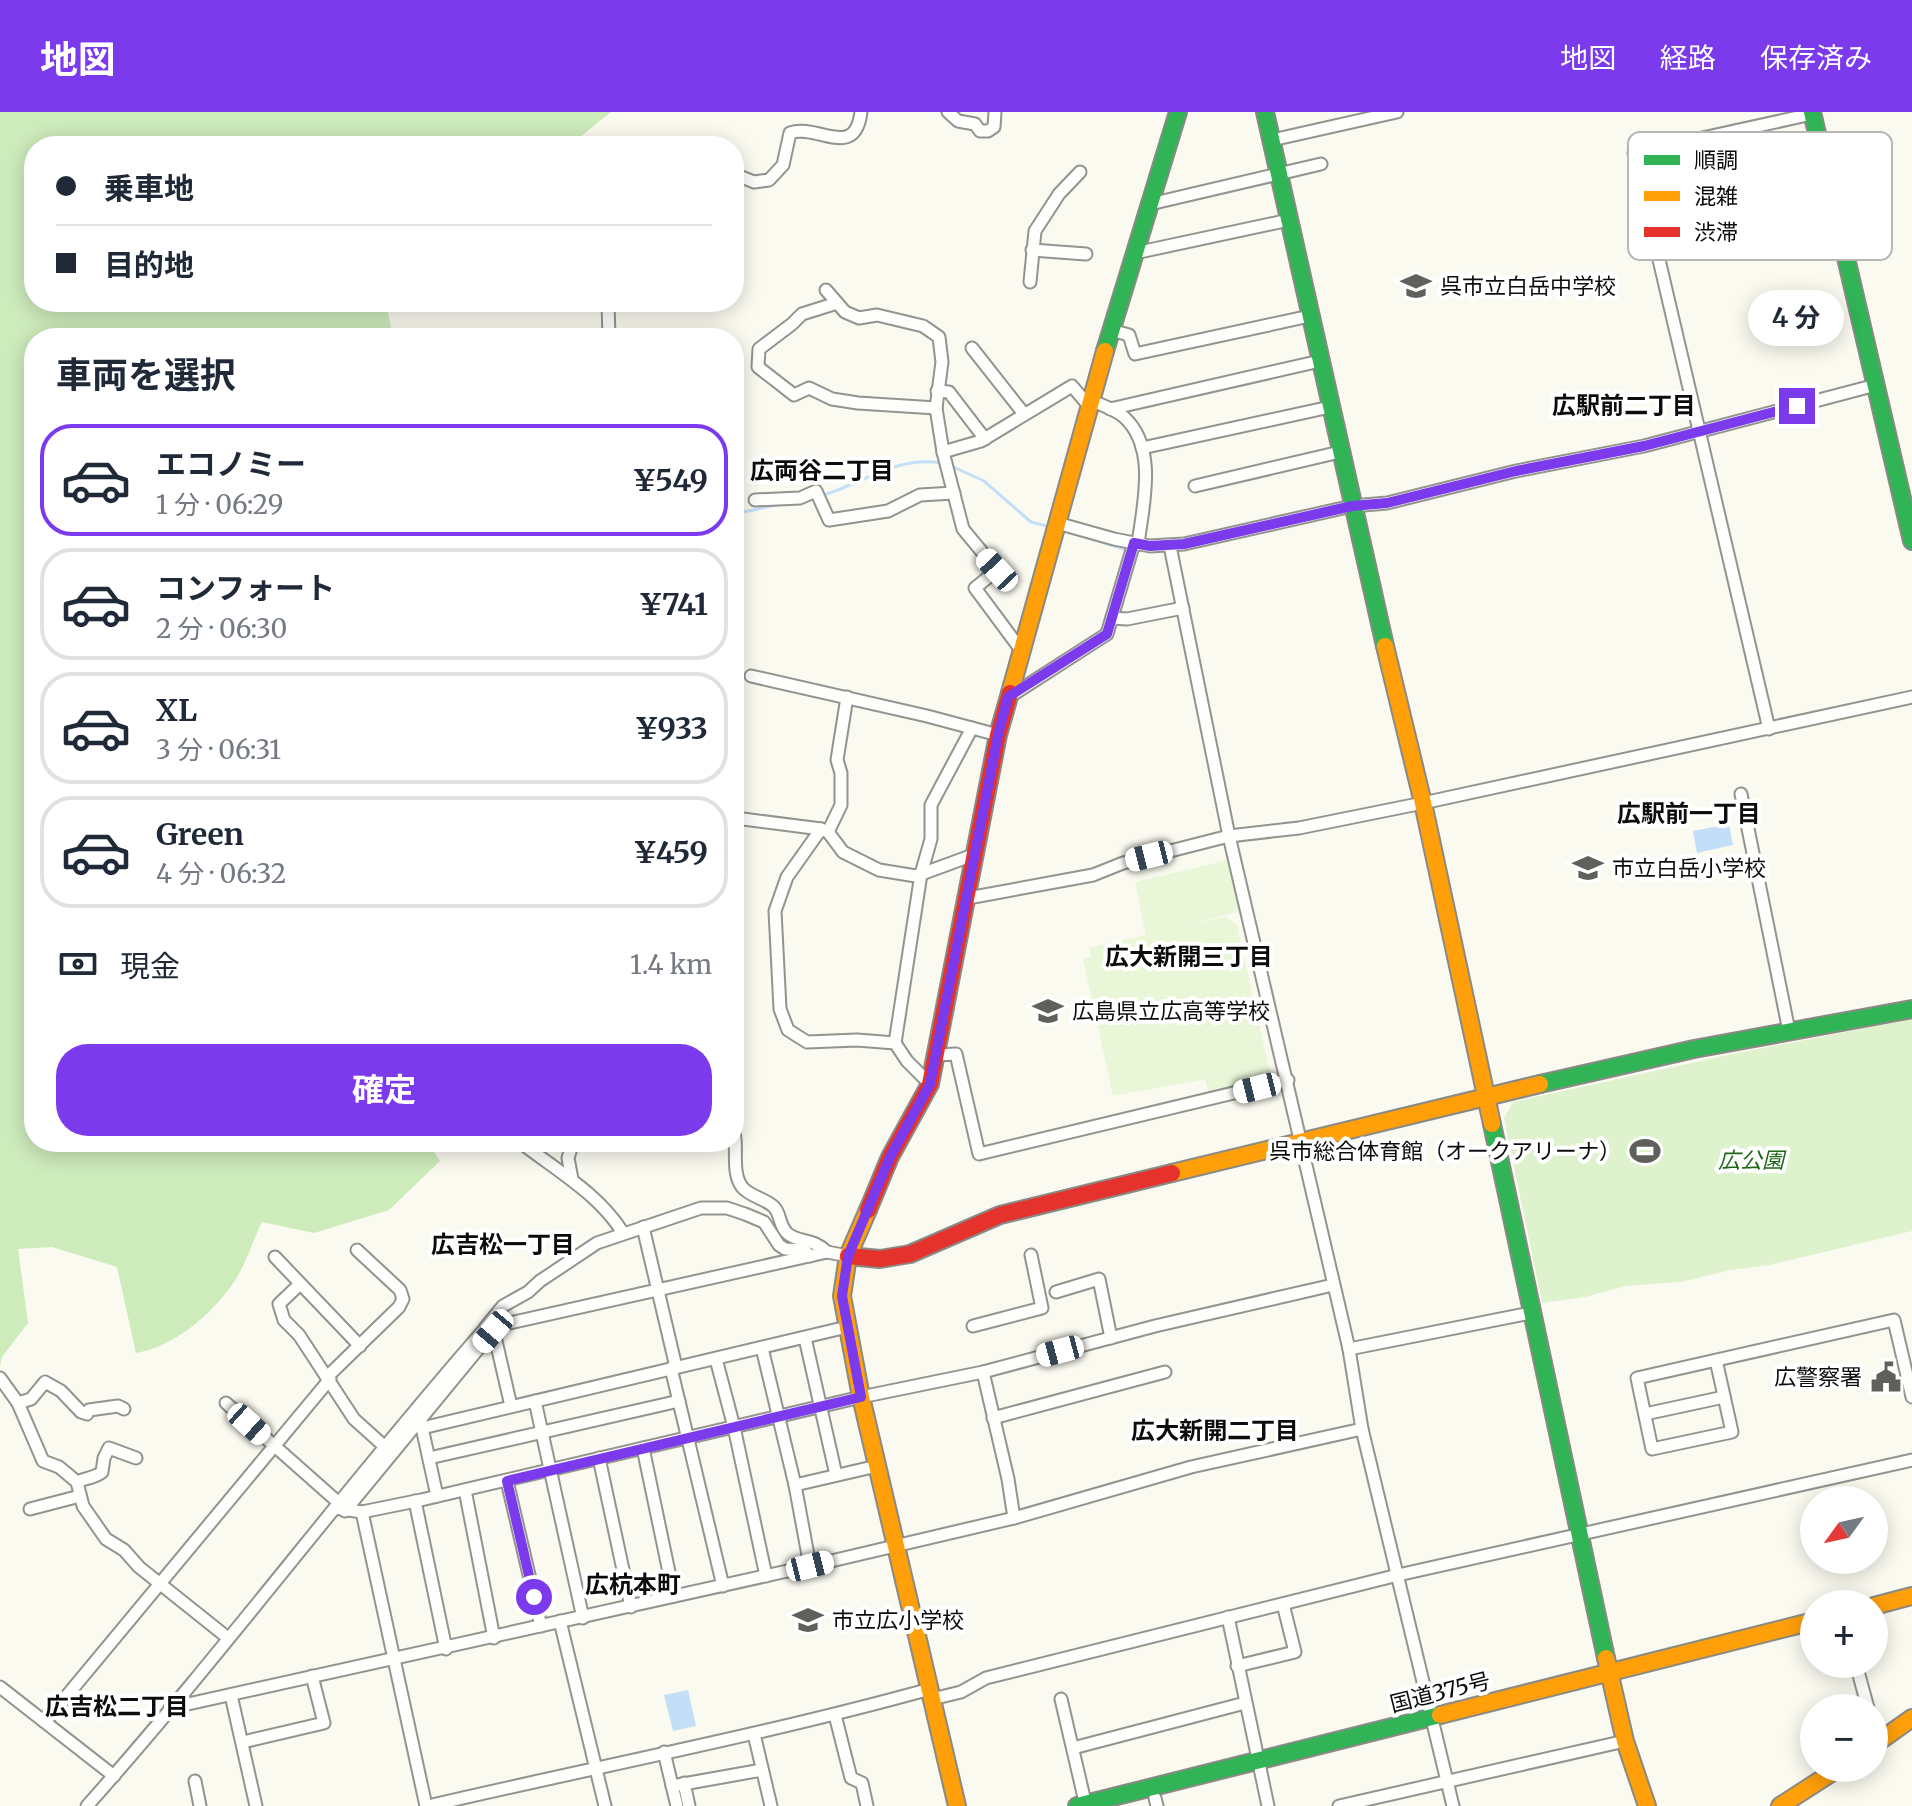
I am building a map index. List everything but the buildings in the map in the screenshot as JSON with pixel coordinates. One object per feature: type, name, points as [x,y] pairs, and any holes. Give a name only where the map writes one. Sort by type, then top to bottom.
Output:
[{"type":"main road","points":[[957,1806],[861,1397],[842,1296],[848,1256],[890,1157],[930,1084],[998,735],[1089,403],[1178,112]]},
{"type":"main road","points":[[1265,112],[1352,506],[1423,803],[1610,1678],[1625,1741],[1647,1806]]},
{"type":"main road","points":[[1847,260],[1912,541]]},
{"type":"main road","points":[[848,1256],[880,1260],[896,1258],[924,1249],[986,1220],[1030,1207],[1486,1095],[1789,1031],[1912,1009]]},
{"type":"main road","points":[[1888,1602],[1912,1596]]},
{"type":"main road","points":[[1888,1615],[1912,1609]]},
{"type":"main road","name":"国道375号","points":[[1083,1805],[1259,1767],[1610,1678],[1800,1625]]},
{"type":"main road","name":"国道375号","points":[[1610,1678],[1800,1636]]},
{"type":"main road","points":[[1888,1732],[1912,1720]]},
{"type":"main road","name":"国道375号","points":[[1125,1806],[1156,1802],[1259,1767]]},
{"type":"main road","points":[[1780,1806],[1817,1782]]},
{"type":"street","points":[[744,178],[754,182],[769,180],[783,165],[790,133],[803,131],[840,138],[851,135],[861,112]]},
{"type":"street","points":[[948,112],[958,121],[975,124],[980,131],[988,131],[994,127],[995,112]]},
{"type":"street","points":[[1272,140],[1397,112]]},
{"type":"street","points":[[1727,132],[1812,113]]},
{"type":"street","points":[[1150,204],[1321,164]]},
{"type":"street","points":[[1030,282],[1035,231],[1059,194],[1080,172]]},
{"type":"street","points":[[1135,253],[1289,220]]},
{"type":"street","points":[[1032,250],[1086,254]]},
{"type":"street","points":[[1659,260],[1769,729]]},
{"type":"street","points":[[826,290],[845,312],[859,318],[877,315],[891,318],[923,326],[939,337],[942,362],[936,408],[943,452],[963,529],[997,570],[975,588],[1021,650]]},
{"type":"street","points":[[837,303],[802,314],[768,341],[759,349],[758,367],[794,395],[809,388],[832,399],[936,408]]},
{"type":"street","points":[[1111,330],[1129,335],[1135,354],[1310,316]]},
{"type":"street","points":[[972,348],[1024,414]]},
{"type":"street","points":[[1110,409],[1320,361]]},
{"type":"street","points":[[1057,523],[1136,544],[1170,546],[1352,506],[1387,503],[1700,432],[1876,385]]},
{"type":"street","points":[[943,452],[985,439],[1072,386],[1089,403],[1124,417],[1142,448],[1146,485],[1136,544],[1107,634],[1008,697]]},
{"type":"street","points":[[937,391],[949,392],[985,439]]},
{"type":"street","points":[[1142,448],[1330,407]]},
{"type":"street","points":[[1195,486],[1340,452]]},
{"type":"street","points":[[755,500],[800,498],[816,491],[829,520],[888,511],[920,495],[954,493]]},
{"type":"street","points":[[1170,546],[1229,836],[1349,1349],[1362,1429],[1453,1806]]},
{"type":"street","points":[[1112,618],[1127,619],[1183,608]]},
{"type":"street","points":[[751,676],[998,735]]},
{"type":"street","points":[[847,697],[837,760],[841,773],[841,805],[787,877],[775,911],[780,1009],[788,1030],[807,1042],[857,1040],[895,1043]]},
{"type":"street","points":[[968,898],[1093,875],[1123,863],[1229,836],[1299,828],[1423,803],[1912,697]]},
{"type":"street","points":[[930,1084],[907,1061],[895,1043],[921,874],[931,839],[931,805],[972,728]]},
{"type":"street","points":[[1741,794],[1789,1031]]},
{"type":"street","points":[[744,819],[824,831],[843,852],[879,870],[916,876],[976,854]]},
{"type":"street","points":[[937,1055],[956,1054],[979,1154],[1288,1080]]},
{"type":"street","points":[[534,1152],[572,1179],[586,1195],[611,1213],[623,1233]]},
{"type":"street","points":[[570,1152],[572,1179]]},
{"type":"street","points":[[737,1152],[736,1168],[742,1187],[776,1208],[783,1231],[793,1237],[815,1241],[827,1252]]},
{"type":"street","points":[[87,1806],[418,1420],[489,1330],[503,1306],[597,1243],[701,1208],[727,1208],[764,1222],[779,1245],[785,1249],[804,1250],[810,1256]]},
{"type":"street","points":[[643,1227],[679,1401],[723,1586]]},
{"type":"street","points":[[45,1722],[329,1377],[399,1307],[403,1299],[400,1290],[357,1250]]},
{"type":"street","points":[[489,1330],[827,1252],[848,1256]]},
{"type":"street","points":[[973,1326],[1042,1308],[1031,1255]]},
{"type":"street","points":[[275,1257],[360,1346]]},
{"type":"street","points":[[1056,1292],[1099,1279],[1111,1338]]},
{"type":"street","points":[[300,1284],[279,1304],[284,1320],[299,1335],[329,1377],[354,1419],[384,1446]]},
{"type":"street","points":[[226,1403],[340,1508],[362,1512],[861,1397],[983,1372],[1333,1285]]},
{"type":"street","points":[[1349,1349],[1530,1313]]},
{"type":"street","points":[[1716,1360],[1732,1432],[1652,1449],[1637,1378],[1716,1360],[1894,1320],[1912,1397]]},
{"type":"street","points":[[340,1508],[384,1446],[418,1420],[535,1401],[847,1327]]},
{"type":"street","points":[[489,1330],[511,1406]]},
{"type":"street","points":[[805,1338],[836,1475]]},
{"type":"street","points":[[762,1348],[795,1485],[810,1566]]},
{"type":"street","points":[[716,1359],[766,1576]]},
{"type":"street","points":[[983,1372],[1014,1518]]},
{"type":"street","points":[[993,1418],[1165,1372]]},
{"type":"street","points":[[0,1378],[18,1403],[43,1461],[59,1467],[77,1482],[83,1506],[106,1539],[124,1550],[139,1567],[228,1638]]},
{"type":"street","points":[[18,1403],[31,1399],[45,1382],[61,1391],[81,1412],[87,1414],[89,1410],[118,1406],[124,1409]]},
{"type":"street","points":[[1645,1414],[1724,1397]]},
{"type":"street","points":[[535,1401],[583,1618]]},
{"type":"street","points":[[429,1458],[679,1401]]},
{"type":"street","points":[[418,1420],[437,1496]]},
{"type":"street","points":[[170,1708],[810,1566],[1014,1518],[1191,1467],[1362,1429]]},
{"type":"street","points":[[77,1482],[96,1477],[102,1472],[109,1448],[136,1458]]},
{"type":"street","points":[[643,1448],[674,1596]]},
{"type":"street","points":[[599,1458],[631,1607]]},
{"type":"street","points":[[362,1512],[427,1806],[931,1694],[961,1692],[986,1678],[1398,1575],[1912,1460]]},
{"type":"street","points":[[795,1485],[877,1466]]},
{"type":"street","points":[[507,1481],[541,1626]]},
{"type":"street","points":[[465,1490],[494,1638]]},
{"type":"street","points":[[30,1509],[80,1496]]},
{"type":"street","points":[[415,1501],[446,1649]]},
{"type":"street","points":[[1237,1666],[1295,1652],[1283,1604]]},
{"type":"street","points":[[1228,1617],[1268,1806]]},
{"type":"street","points":[[560,1621],[605,1806]]},
{"type":"street","points":[[243,1742],[324,1723],[312,1676]]},
{"type":"street","points":[[0,1687],[114,1776]]},
{"type":"street","points":[[231,1695],[256,1806]]},
{"type":"street","points":[[1061,1699],[1083,1805]]},
{"type":"street","points":[[1073,1748],[1245,1703]]},
{"type":"street","points":[[835,1715],[851,1778],[862,1783],[867,1806]]},
{"type":"street","points":[[754,1734],[771,1806]]},
{"type":"street","points":[[1339,1806],[1625,1741]]},
{"type":"street","points":[[664,1752],[689,1806]]},
{"type":"street","points":[[678,1785],[762,1770]]},
{"type":"street","points":[[195,1781],[200,1806]]},
{"type":"street","points":[[677,1806],[678,1785]]},
{"type":"green space","points":[[0,112],[611,112],[581,136],[24,136],[24,312],[388,312],[391,328],[24,328],[24,1152],[434,1152],[440,1161],[389,1210],[314,1233],[262,1222],[237,1278],[213,1308],[177,1337],[136,1353],[117,1267],[52,1247],[18,1249],[28,1323],[2,1357],[0,1366]]},
{"type":"green space","points":[[1228,860],[1240,911],[1195,923],[1225,917],[1237,925],[1271,1077],[1209,1094],[1205,1079],[1113,1096],[1083,959],[1091,957],[1089,948],[1146,935],[1135,882]]},
{"type":"green space","name":"広公園","points":[[1912,1019],[1912,1231],[1770,1265],[1730,1270],[1681,1282],[1625,1286],[1585,1297],[1542,1303],[1504,1118],[1513,1102]]},
{"type":"water","points":[[1729,824],[1733,845],[1697,853],[1693,831]]},
{"type":"water","points":[[688,1690],[696,1726],[673,1731],[664,1695]]},
{"type":"waterway","points":[[820,496],[894,467],[909,463],[942,463]]},
{"type":"waterway","points":[[949,465],[984,481],[1031,522],[1050,527]]},
{"type":"waterway","points":[[744,512],[781,504]]},
{"type":"waterway","points":[[1076,534],[1130,551]]},
{"type":"traffic: fast","points":[[1105,351],[1178,112]]},
{"type":"traffic: fast","points":[[1265,112],[1385,646]]},
{"type":"traffic: fast","points":[[1812,112],[1817,132]]},
{"type":"traffic: fast","points":[[1846,260],[1912,541]]},
{"type":"traffic: fast","points":[[1540,1084],[1694,1049],[1912,1009]]},
{"type":"traffic: fast","points":[[1492,1124],[1606,1658]]},
{"type":"traffic: fast","points":[[1077,1806],[1440,1715]]},
{"type":"traffic: slow","points":[[1010,693],[1105,351]]},
{"type":"traffic: slow","points":[[1385,646],[1423,803],[1492,1124]]},
{"type":"traffic: slow","points":[[1172,1173],[1540,1084]]},
{"type":"traffic: slow","points":[[868,1210],[848,1256],[842,1296],[861,1397],[957,1806]]},
{"type":"traffic: slow","points":[[1888,1602],[1912,1596]]},
{"type":"traffic: slow","points":[[1440,1715],[1800,1625]]},
{"type":"traffic: slow","points":[[1606,1658],[1625,1741],[1647,1806]]},
{"type":"traffic: slow","points":[[1888,1735],[1912,1718]]},
{"type":"traffic: slow","points":[[1780,1806],[1817,1782]]},
{"type":"traffic: jam","points":[[868,1210],[890,1157],[930,1084],[998,735],[1010,693]]},
{"type":"traffic: jam","points":[[848,1256],[880,1259],[910,1254],[1000,1215],[1172,1173]]},
{"type":"place","name":"呉市立白岳中学校","points":[[1416,286]]},
{"type":"place","name":"市立白岳小学校","points":[[1588,868]]},
{"type":"place","name":"広島県立広高等学校","points":[[1048,1011]]},
{"type":"place","name":"呉市総合体育館（オークアリーナ）","points":[[1645,1151]]},
{"type":"place","name":"広警察署","points":[[1886,1377]]},
{"type":"place","name":"市立広小学校","points":[[808,1620]]},
{"type":"district","name":"広駅前二丁目","points":[[1624,406]]},
{"type":"district","name":"広両谷二丁目","points":[[822,471]]},
{"type":"district","name":"広駅前一丁目","points":[[1689,814]]},
{"type":"district","name":"広大新開三丁目","points":[[1189,957]]},
{"type":"district","name":"広吉松一丁目","points":[[503,1245]]},
{"type":"district","name":"広大新開二丁目","points":[[1215,1431]]},
{"type":"district","name":"広杭本町","points":[[633,1585]]},
{"type":"district","name":"広吉松二丁目","points":[[117,1707]]},
{"type":"route","points":[[534,1597],[507,1481],[861,1397],[842,1296],[848,1256],[890,1157],[930,1084],[1008,697],[1107,634],[1134,543],[1150,546],[1184,544],[1352,506],[1387,503],[1516,471],[1644,446],[1797,406]]}]
